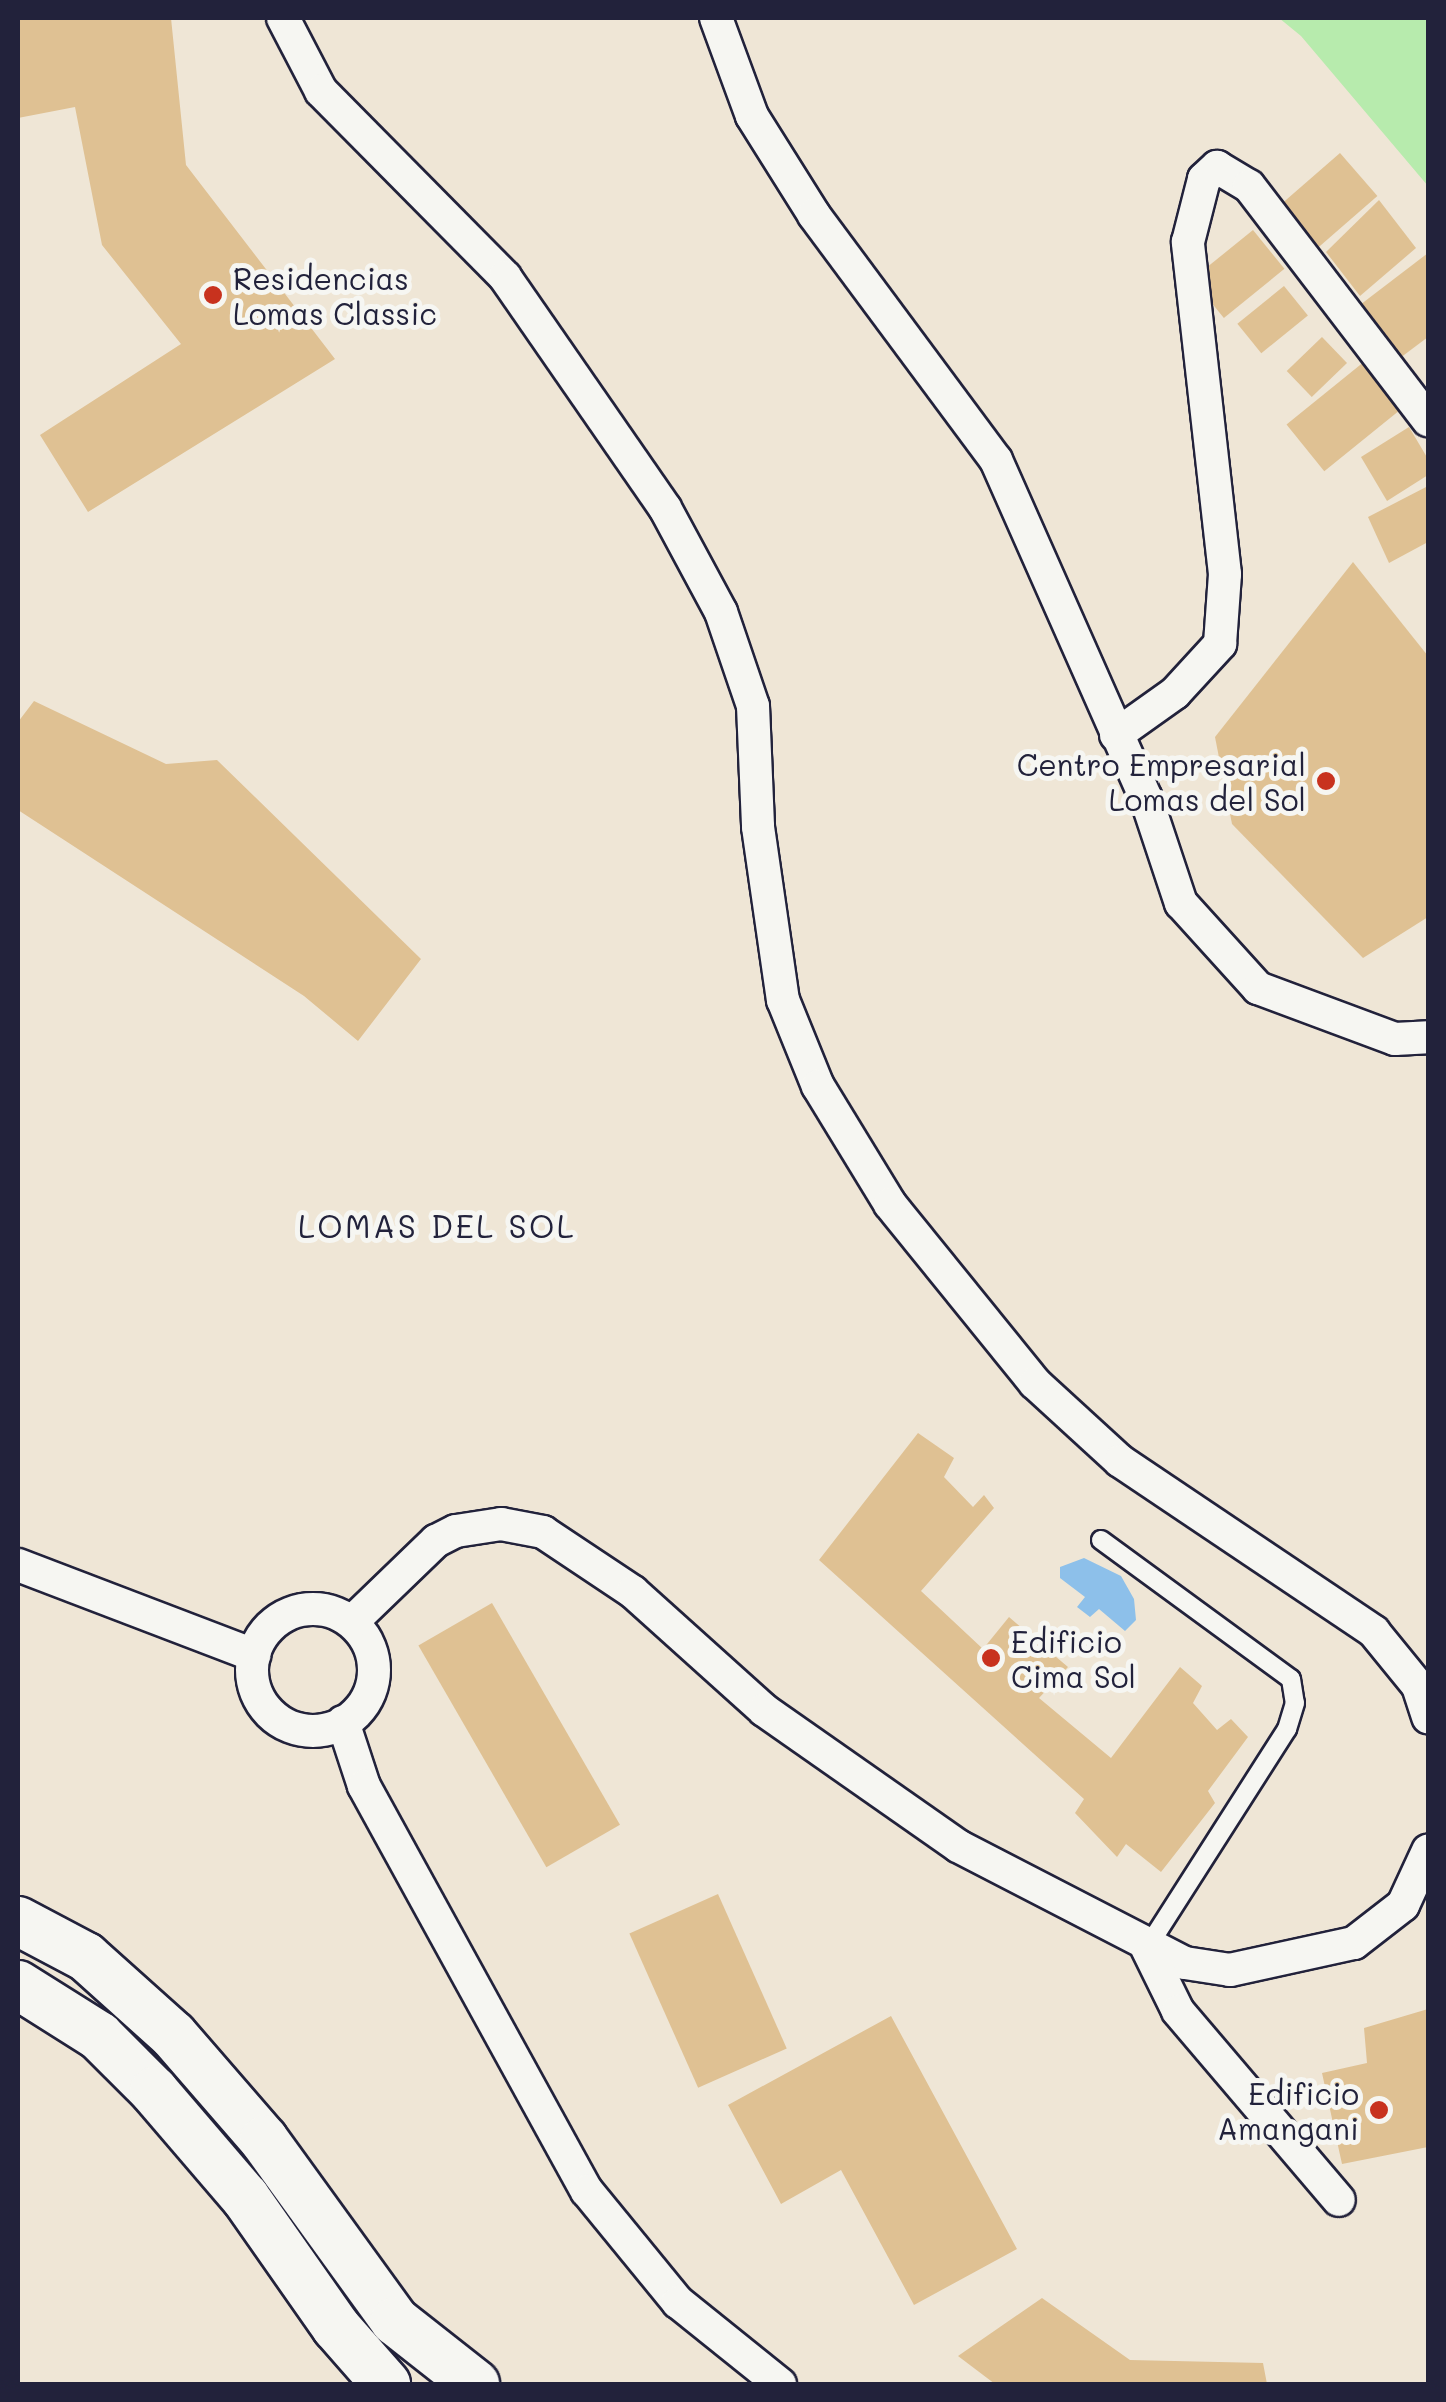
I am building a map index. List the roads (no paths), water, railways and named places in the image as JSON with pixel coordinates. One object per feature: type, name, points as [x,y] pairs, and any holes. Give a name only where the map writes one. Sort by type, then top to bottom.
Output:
[{"type":"main road","points":[[18,1921],[102,1968],[172,2034],[264,2140],[396,2321],[475,2384]]},
{"type":"main road","points":[[18,1985],[99,2036],[154,2091],[245,2196],[336,2327],[386,2384]]},
{"type":"street","points":[[283,18],[321,90],[506,277],[665,508],[721,612],[752,706],[758,826],[783,1000],[818,1086],[890,1204],[1036,1383],[1120,1461],[1374,1632],[1418,1686],[1428,1718]]},
{"type":"street","points":[[716,18],[752,116],[772,149],[890,322],[996,460],[1146,798],[1181,903],[1258,988],[1395,1038],[1428,1037]]},
{"type":"street","points":[[1116,735],[1175,693],[1220,644],[1225,574],[1188,242],[1204,179],[1217,168],[1249,186],[1428,420]]},
{"type":"street","points":[[352,1622],[436,1541],[456,1531],[501,1524],[543,1532],[633,1592],[764,1710],[958,1846],[1146,1948],[1185,1964],[1230,1970],[1354,1943],[1403,1904],[1428,1851]]},
{"type":"street","points":[[18,1565],[254,1655]]},
{"type":"street","points":[[319,1608],[352,1622],[368,1642],[374,1667],[370,1692],[343,1722],[309,1732],[280,1722],[254,1686],[254,1655],[270,1626],[301,1610],[319,1608]]},
{"type":"street","points":[[343,1722],[364,1786],[587,2191],[678,2302],[780,2384]]},
{"type":"street","points":[[1146,1948],[1200,2038],[1339,2200]]},
{"type":"lane","points":[[1101,1540],[1291,1680],[1295,1703],[1287,1728],[1146,1948]]},
{"type":"water","points":[[1084,1558],[1121,1576],[1134,1599],[1136,1620],[1125,1631],[1099,1609],[1090,1617],[1077,1607],[1085,1597],[1060,1578],[1060,1567]]},
{"type":"place","name":"Residencias Lomas Classic","points":[[213,295]]},
{"type":"place","name":"Centro Empresarial Lomas del Sol","points":[[1326,781]]},
{"type":"place","name":"Edificio Cima Sol","points":[[991,1658]]},
{"type":"place","name":"Edificio Amangani","points":[[1379,2110]]},
{"type":"district","name":"LOMAS DEL SOL","points":[[437,1225]]}]
